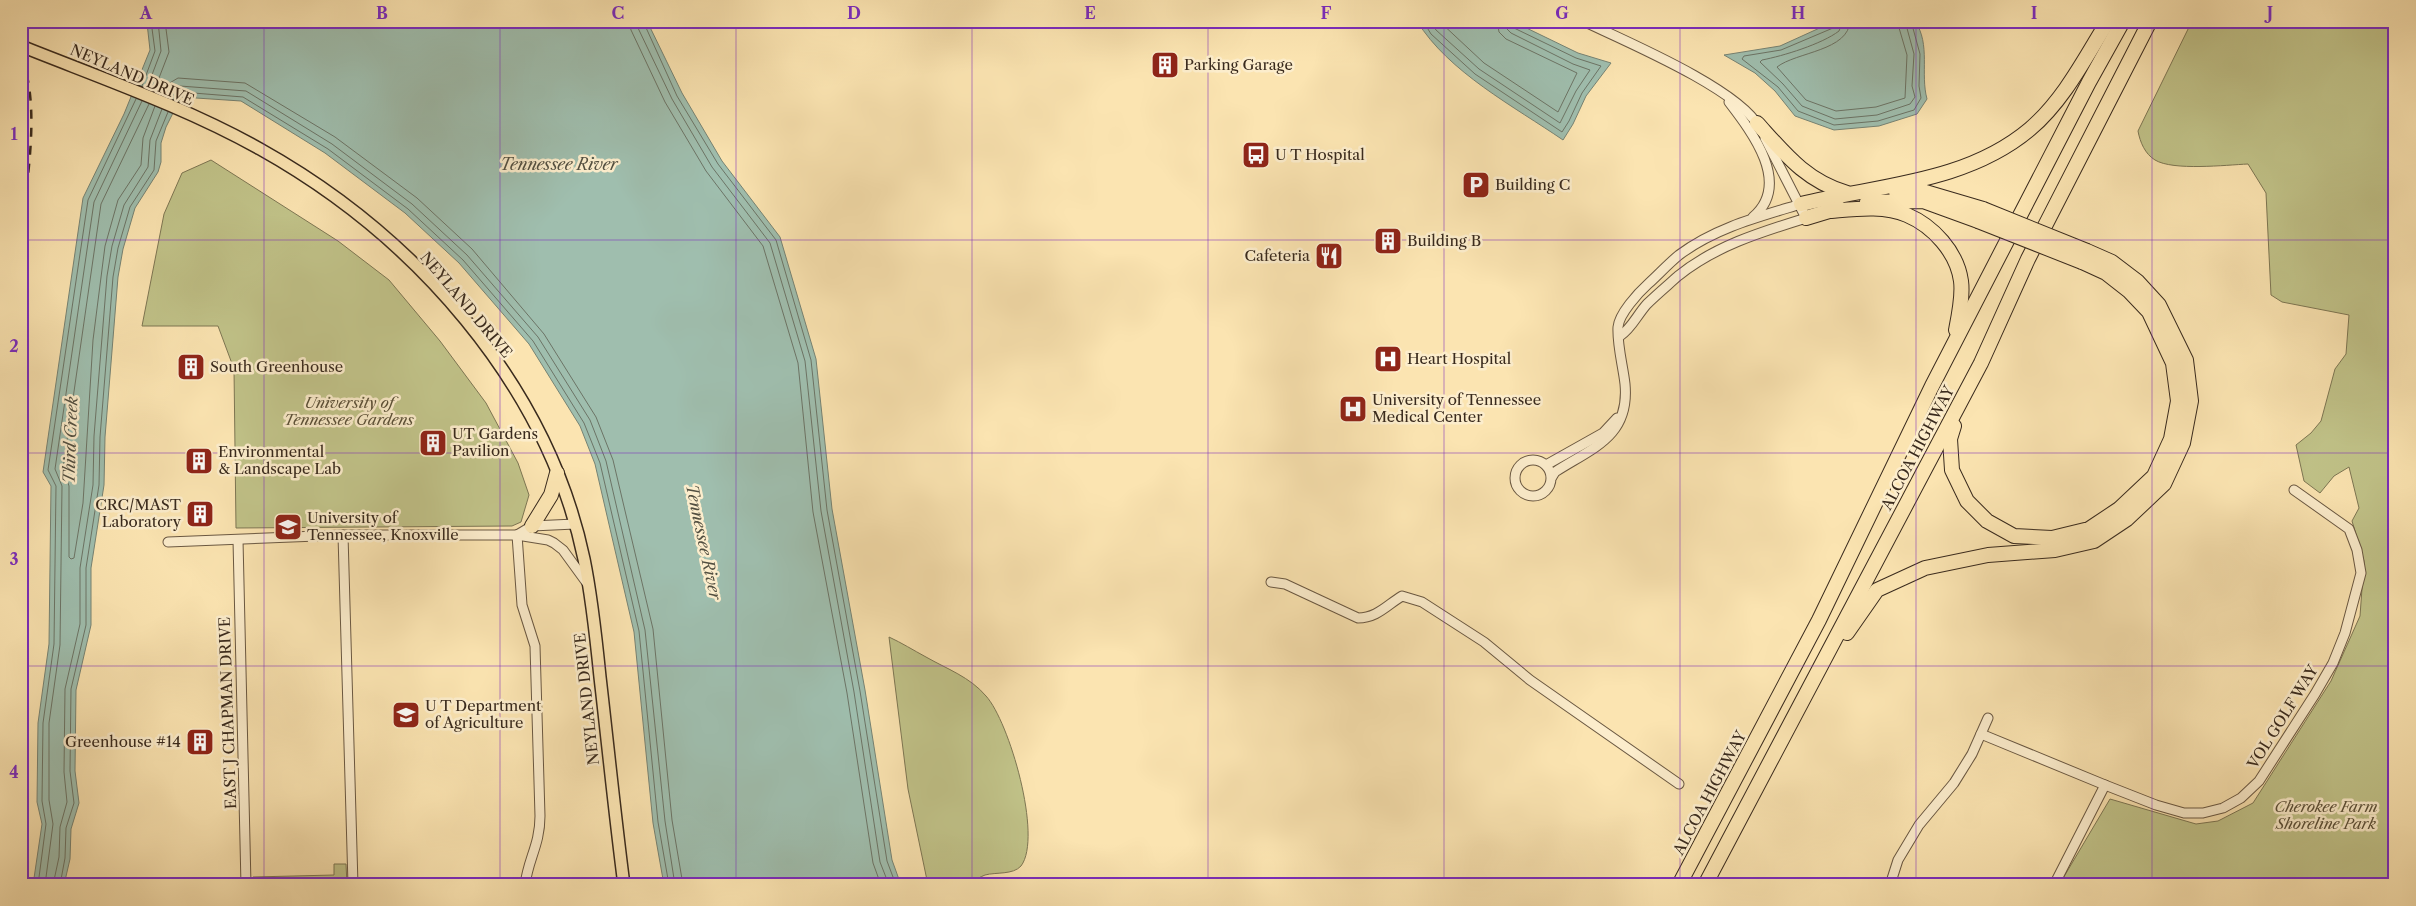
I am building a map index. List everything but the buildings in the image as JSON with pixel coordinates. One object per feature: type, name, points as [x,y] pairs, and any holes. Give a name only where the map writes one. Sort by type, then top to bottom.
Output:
[{"type":"highway","points":[[1803,211],[1846,193],[1919,181],[1951,172],[2010,143],[2031,129],[2064,91],[2108,21]]},
{"type":"highway","name":"ALCOA HIGHWAY","points":[[1679,885],[1819,620],[1952,348],[2089,82],[2123,21]]},
{"type":"highway","name":"ALCOA HIGHWAY","points":[[1705,885],[1981,363],[2028,260],[2150,21]]},
{"type":"highway","points":[[1757,123],[1800,169],[1822,184],[1846,193],[1922,191],[2085,257],[2112,262],[2137,281],[2159,305],[2186,360],[2191,401],[2183,443],[2164,484],[2127,519],[2094,541],[2055,550],[1988,555],[1925,568],[1876,590],[1839,644],[1766,769]]},
{"type":"highway","points":[[1831,210],[1854,203],[1883,200],[1922,201],[1980,215]]},
{"type":"highway","points":[[1803,211],[1880,209],[1906,215],[1929,228],[1950,251],[1961,280],[1960,314],[1952,348]]},
{"type":"highway","points":[[1961,401],[1950,439],[1952,470],[1967,501],[1986,521],[2014,536],[2052,538],[2089,529],[2119,510],[2154,476],[2171,439],[2178,401],[2173,363],[2148,312],[2129,291],[2085,257]]},
{"type":"highway","points":[[532,526],[551,495],[557,473]]},
{"type":"highway","points":[[1669,885],[1705,836]]},
{"type":"main road","name":"NEYLAND DRIVE","points":[[21,46],[227,132],[294,170],[331,194],[399,251],[431,283],[488,348],[521,398],[557,473],[575,524],[589,585],[624,885]]},
{"type":"street","points":[[1583,21],[1660,58],[1719,90],[1757,123],[1803,211]]},
{"type":"street","points":[[1719,90],[1745,123],[1770,173],[1771,186],[1768,199],[1751,218]]},
{"type":"street","points":[[1552,478],[1546,465],[1536,459],[1524,462],[1516,471],[1515,483],[1522,493],[1534,496],[1545,492],[1549,488],[1555,472],[1614,433],[1620,424],[1625,387],[1618,326],[1631,302],[1678,256],[1710,236],[1751,218],[1803,211]]},
{"type":"street","points":[[1620,336],[1628,331],[1647,305],[1679,275],[1716,252],[1803,211]]},
{"type":"street","points":[[1546,465],[1603,433],[1622,412]]},
{"type":"street","name":"VOL GOLF WAY","points":[[1981,734],[2105,786],[2156,805],[2184,812],[2202,813],[2223,808],[2241,798],[2259,781],[2316,694],[2345,633],[2361,573],[2357,550],[2349,530],[2294,490]]},
{"type":"street","points":[[517,534],[532,526],[575,524]]},
{"type":"street","points":[[517,534],[522,605],[535,646],[540,816],[538,843],[528,867],[525,885]]},
{"type":"street","points":[[168,542],[344,535],[517,534],[554,543],[563,550],[589,585]]},
{"type":"street","points":[[344,535],[353,885]]},
{"type":"street","name":"EAST J CHAPMAN DRIVE","points":[[238,540],[246,885]]},
{"type":"street","points":[[1271,582],[1285,584],[1358,618],[1368,618],[1381,612],[1402,596],[1422,602],[1484,642],[1530,680],[1679,784]]},
{"type":"street","points":[[1890,885],[1898,860],[1919,825],[1954,783],[1988,718]]},
{"type":"street","points":[[2054,885],[2105,786]]},
{"type":"green space","name":"Cherokee Farm Shoreline Park","points":[[2192,21],[2395,21],[2395,885],[2059,885],[2110,799],[2196,824],[2218,821],[2253,803],[2331,681],[2360,616],[2364,561],[2352,521],[2359,508],[2349,467],[2334,476],[2320,493],[2304,481],[2296,445],[2311,433],[2321,421],[2335,369],[2346,354],[2349,315],[2282,302],[2271,295],[2266,193],[2248,164],[2200,167],[2163,163],[2155,160],[2148,154],[2139,135],[2138,131]]},
{"type":"green space","name":"University of Tennessee Gardens","points":[[211,160],[338,241],[389,280],[440,341],[486,403],[518,463],[529,495],[521,522],[512,526],[236,528],[234,369],[218,326],[142,326],[164,214],[182,173]]},
{"type":"green space","points":[[889,637],[966,678],[980,689],[995,709],[1013,753],[1026,806],[1027,851],[1018,869],[985,875],[971,882],[970,885],[928,885],[908,789]]},
{"type":"green space","points":[[334,864],[346,864],[347,885],[251,885],[253,877],[334,875]]},
{"type":"water","name":"Tennessee River","points":[[135,21],[647,21],[682,93],[722,161],[780,237],[816,359],[832,509],[865,690],[892,860],[901,885],[664,885],[653,823],[634,632],[595,464],[580,426],[529,344],[459,263],[405,213],[325,153],[241,101],[181,97],[166,127],[161,143],[161,162],[158,172],[135,208],[123,249],[118,277],[105,437],[104,485],[91,568],[91,625],[76,690],[75,771],[79,803],[71,829],[70,859],[64,885],[33,885],[42,824],[37,802],[38,723],[49,644],[51,486],[43,472],[83,198],[124,114],[150,50],[147,23]]},
{"type":"water","points":[[1417,21],[1512,21],[1578,53],[1611,63],[1586,96],[1563,140],[1464,72],[1430,39]]},
{"type":"water","points":[[1835,21],[1915,21],[1923,40],[1924,79],[1927,99],[1917,114],[1879,126],[1834,130],[1795,116],[1775,91],[1755,73],[1724,55],[1780,46]]},
{"type":"railway","points":[[21,57],[27,76],[31,120],[29,167],[21,232]]},
{"type":"place","name":"Parking Garage","points":[[1165,65]]},
{"type":"place","name":"U T Hospital","points":[[1256,155]]},
{"type":"place","name":"Building C","points":[[1476,185]]},
{"type":"place","name":"Building B","points":[[1388,241]]},
{"type":"place","name":"Cafeteria","points":[[1329,256]]},
{"type":"place","name":"Heart Hospital","points":[[1388,359]]},
{"type":"place","name":"South Greenhouse","points":[[191,367]]},
{"type":"place","name":"University of Tennessee Medical Center","points":[[1353,409]]},
{"type":"place","name":"UT Gardens Pavilion","points":[[433,443]]},
{"type":"place","name":"Environmental & Landscape Lab","points":[[199,461]]},
{"type":"place","name":"CRC/MAST Laboratory","points":[[200,514]]},
{"type":"place","name":"University of Tennessee, Knoxville","points":[[288,527]]},
{"type":"place","name":"U T Department of Agriculture","points":[[406,715]]},
{"type":"place","name":"Greenhouse #14","points":[[200,742]]},
{"type":"water label","name":"Third Creek","points":[[70,440]]}]
